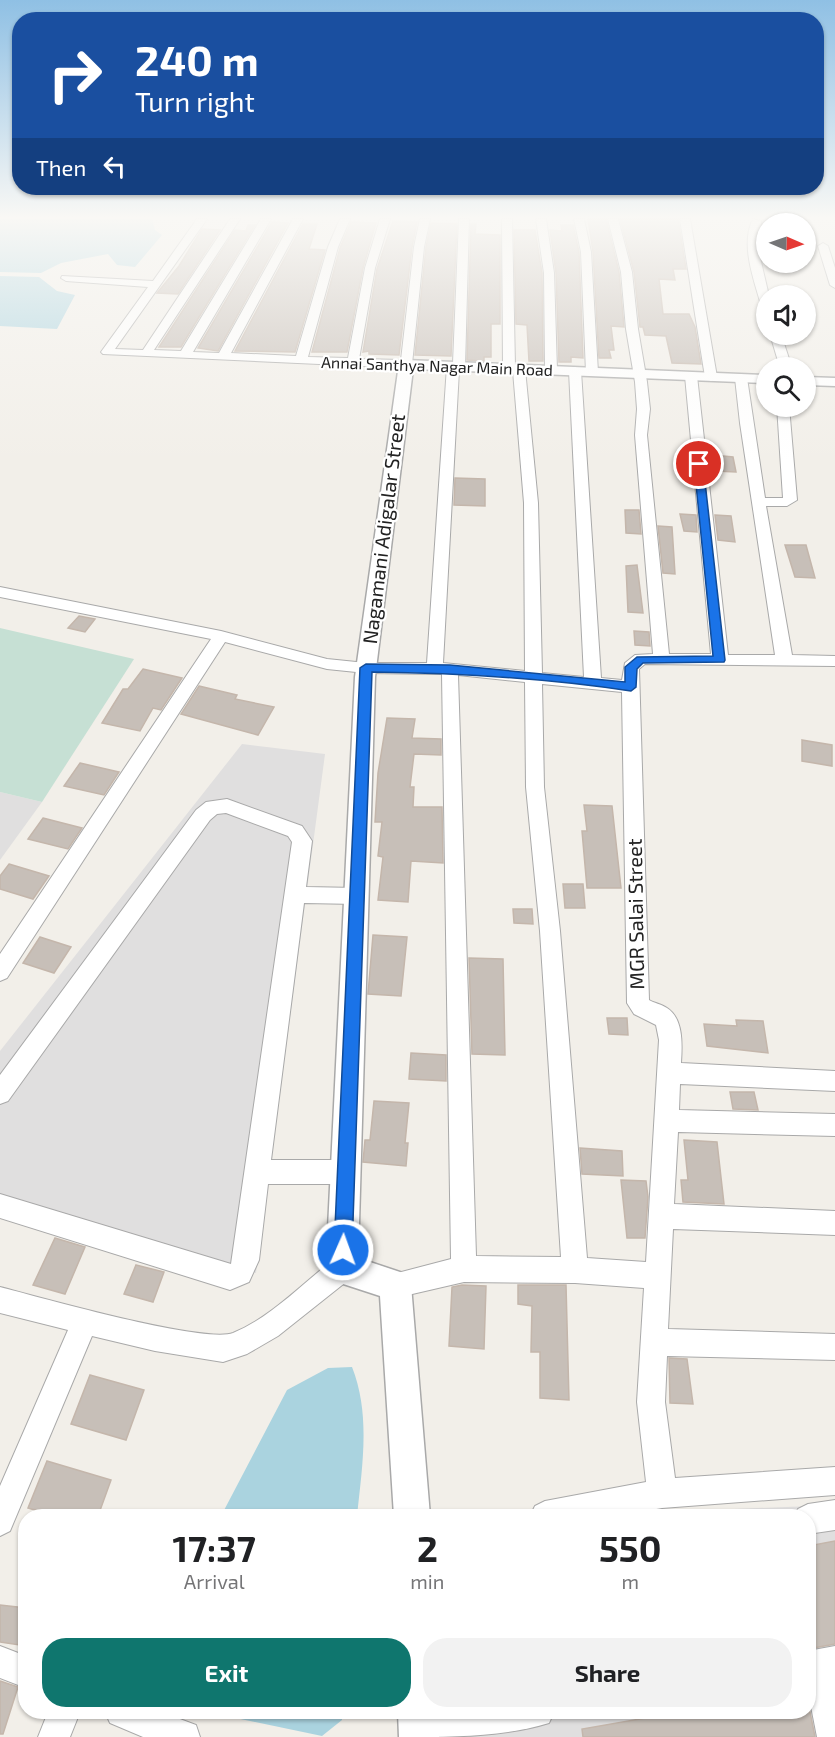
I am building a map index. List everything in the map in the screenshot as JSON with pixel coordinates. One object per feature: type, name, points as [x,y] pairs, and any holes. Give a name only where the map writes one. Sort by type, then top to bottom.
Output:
[{"type":"street","name":"Annai Santhya Nagar Main Road","points":[[144,300],[107,352],[756,379]]},
{"type":"street","points":[[146,354],[176,300]]},
{"type":"street","points":[[185,355],[224,300]]},
{"type":"street","points":[[223,357],[243,300]]},
{"type":"street","points":[[301,360],[318,300]]},
{"type":"street","points":[[353,362],[364,300]]},
{"type":"street","points":[[406,364],[413,300]]},
{"type":"street","points":[[460,300],[442,668],[464,1269]]},
{"type":"street","points":[[511,300],[514,369],[531,503],[535,788],[550,931],[575,1270]]},
{"type":"street","points":[[550,300],[551,370]]},
{"type":"street","points":[[588,300],[592,372]]},
{"type":"street","points":[[629,300],[640,374],[643,426],[641,435],[661,658]]},
{"type":"street","points":[[698,300],[711,377]]},
{"type":"street","name":"Nagamani Adigalar Street","points":[[342,1269],[366,668],[406,364]]},
{"type":"street","points":[[575,371],[593,681]]},
{"type":"street","points":[[691,376],[720,660]]},
{"type":"street","points":[[741,378],[746,423],[784,659]]},
{"type":"street","points":[[816,381],[835,382]]},
{"type":"street","points":[[759,502],[787,502],[790,500],[784,417]]},
{"type":"street","points":[[0,592],[221,636],[327,664],[366,668],[442,668],[593,681],[631,687]]},
{"type":"street","points":[[0,972],[221,636]]},
{"type":"street","name":"MGR Salai Street","points":[[662,1493],[651,1402],[669,1073],[669,1025],[662,1016],[644,1009],[638,1003],[630,674],[636,662],[641,659],[835,661]]},
{"type":"street","points":[[0,1093],[203,815],[213,807],[227,806],[295,831],[302,841],[246,1260],[240,1273],[230,1277],[0,1206]]},
{"type":"street","points":[[294,895],[357,896]]},
{"type":"street","points":[[669,1073],[835,1081]]},
{"type":"street","points":[[666,1121],[835,1125]]},
{"type":"street","points":[[258,1172],[346,1172]]},
{"type":"street","points":[[662,1216],[835,1223]]},
{"type":"street","points":[[0,1300],[155,1338],[223,1350],[232,1348],[257,1335],[342,1269],[396,1285],[464,1269],[575,1270],[659,1276]]},
{"type":"street","points":[[396,1285],[412,1509]]},
{"type":"street","points":[[0,1521],[9,1475],[85,1322]]},
{"type":"street","points":[[655,1342],[835,1347]]},
{"type":"street","points":[[581,1509],[662,1493],[835,1482]]},
{"type":"street","points":[[816,1518],[835,1515]]},
{"type":"street","points":[[0,1662],[18,1669]]},
{"type":"street","points":[[816,1666],[835,1662]]},
{"type":"street","points":[[833,1737],[824,1688],[835,1668]]},
{"type":"street","points":[[54,1737],[61,1719]]},
{"type":"street","points":[[139,1719],[184,1737]]},
{"type":"street","points":[[418,1726],[497,1722]]},
{"type":"shaded area","points":[[242,744],[325,754],[256,1273],[0,1203],[0,1051]]},
{"type":"shaded area","points":[[0,792],[42,802],[0,860]]},
{"type":"shaded area","points":[[835,1505],[835,1737],[469,1737],[466,1719],[816,1719],[816,1509],[736,1509]]},
{"type":"green space","points":[[0,628],[134,659],[42,802],[0,792]]},
{"type":"water","points":[[0,300],[72,300],[57,329],[0,326]]},
{"type":"water","points":[[352,1367],[358,1385],[362,1404],[364,1441],[358,1509],[225,1509],[287,1390],[328,1368]]},
{"type":"water","points":[[241,1719],[342,1719],[322,1736]]},
{"type":"building","points":[[189,300],[209,300],[181,347],[159,347]]},
{"type":"building","points":[[226,300],[246,300],[218,351],[198,348]]},
{"type":"building","points":[[262,300],[310,300],[295,352],[235,351]]},
{"type":"building","points":[[326,300],[357,300],[347,352],[312,352]]},
{"type":"building","points":[[372,300],[406,300],[399,355],[363,352]]},
{"type":"building","points":[[421,300],[454,300],[451,356],[415,355]]},
{"type":"building","points":[[469,300],[500,300],[500,324],[491,324],[491,357],[484,357],[484,361],[467,360]]},
{"type":"building","points":[[515,300],[542,300],[543,361],[529,361],[527,325],[516,324]]},
{"type":"building","points":[[557,300],[581,300],[583,358],[571,357],[571,362],[559,362]]},
{"type":"building","points":[[596,300],[622,300],[624,327],[611,326],[614,350],[609,350],[611,358],[599,358]]},
{"type":"building","points":[[637,300],[661,300],[663,314],[689,314],[695,327],[701,364],[672,363],[666,336],[645,335],[643,327],[640,327]]},
{"type":"building","points":[[713,455],[733,457],[736,472],[715,471]]},
{"type":"building","points":[[455,478],[485,479],[485,506],[454,505]]},
{"type":"building","points":[[625,510],[639,510],[641,534],[626,533]]},
{"type":"building","points":[[680,514],[696,515],[697,532],[684,531]]},
{"type":"building","points":[[715,515],[731,516],[735,542],[718,540]]},
{"type":"building","points":[[658,526],[672,527],[675,574],[663,573]]},
{"type":"building","points":[[785,545],[806,545],[815,578],[795,577]]},
{"type":"building","points":[[637,565],[643,613],[628,612],[626,566]]},
{"type":"building","points":[[79,616],[95,619],[85,632],[68,628]]},
{"type":"building","points":[[634,631],[649,632],[650,646],[635,645]]},
{"type":"building","points":[[143,669],[182,678],[161,710],[153,708],[140,731],[102,723],[123,689],[128,689]]},
{"type":"building","points":[[199,686],[237,695],[235,699],[274,707],[258,735],[181,714]]},
{"type":"building","points":[[387,718],[415,719],[412,738],[441,739],[441,755],[414,754],[410,787],[414,787],[413,807],[442,807],[443,863],[411,861],[408,902],[378,900],[383,857],[378,856],[382,822],[375,822],[378,773]]},
{"type":"building","points":[[802,740],[832,745],[832,766],[802,761]]},
{"type":"building","points":[[80,763],[119,772],[104,795],[64,786]]},
{"type":"building","points":[[584,805],[612,806],[621,888],[587,888],[582,831],[587,831]]},
{"type":"building","points":[[43,818],[82,828],[68,849],[28,839]]},
{"type":"building","points":[[9,864],[49,876],[33,899],[0,889],[0,876]]},
{"type":"building","points":[[563,884],[583,884],[585,908],[565,908]]},
{"type":"building","points":[[513,909],[532,909],[533,924],[514,923]]},
{"type":"building","points":[[373,935],[407,937],[401,996],[368,994]]},
{"type":"building","points":[[40,937],[71,947],[54,973],[23,963]]},
{"type":"building","points":[[469,958],[503,959],[505,1055],[472,1054]]},
{"type":"building","points":[[607,1018],[627,1018],[628,1035],[609,1034]]},
{"type":"building","points":[[736,1020],[763,1021],[768,1053],[707,1046],[704,1024],[737,1026]]},
{"type":"building","points":[[411,1053],[446,1055],[446,1081],[409,1079]]},
{"type":"building","points":[[730,1092],[754,1092],[758,1110],[733,1109]]},
{"type":"building","points":[[374,1101],[409,1103],[405,1143],[408,1143],[406,1166],[363,1162],[365,1140],[370,1140]]},
{"type":"building","points":[[684,1140],[717,1142],[724,1204],[683,1202],[681,1180],[688,1180]]},
{"type":"building","points":[[580,1148],[622,1151],[623,1176],[582,1174]]},
{"type":"building","points":[[621,1180],[646,1181],[648,1197],[645,1238],[627,1238]]},
{"type":"building","points":[[55,1238],[85,1247],[65,1294],[33,1285]]},
{"type":"building","points":[[136,1265],[164,1272],[153,1302],[124,1294]]},
{"type":"building","points":[[518,1285],[566,1285],[569,1400],[540,1398],[540,1352],[531,1352],[532,1306],[518,1304]]},
{"type":"building","points":[[486,1286],[484,1349],[449,1346],[452,1287]]},
{"type":"building","points":[[669,1358],[687,1359],[693,1404],[670,1403]]},
{"type":"building","points":[[90,1375],[144,1390],[126,1440],[71,1424]]},
{"type":"building","points":[[47,1461],[111,1480],[101,1509],[28,1508]]},
{"type":"building","points":[[835,1541],[835,1644],[816,1648],[816,1545]]},
{"type":"building","points":[[0,1605],[18,1607],[18,1645],[0,1642]]},
{"type":"building","points":[[0,1681],[18,1687],[3,1734],[0,1734]]},
{"type":"building","points":[[640,1719],[811,1719],[815,1737],[583,1737],[582,1729]]},
{"type":"route","points":[[343,1250],[366,668],[450,669],[593,681],[631,687],[631,667],[641,659],[720,660],[699,464]]}]
